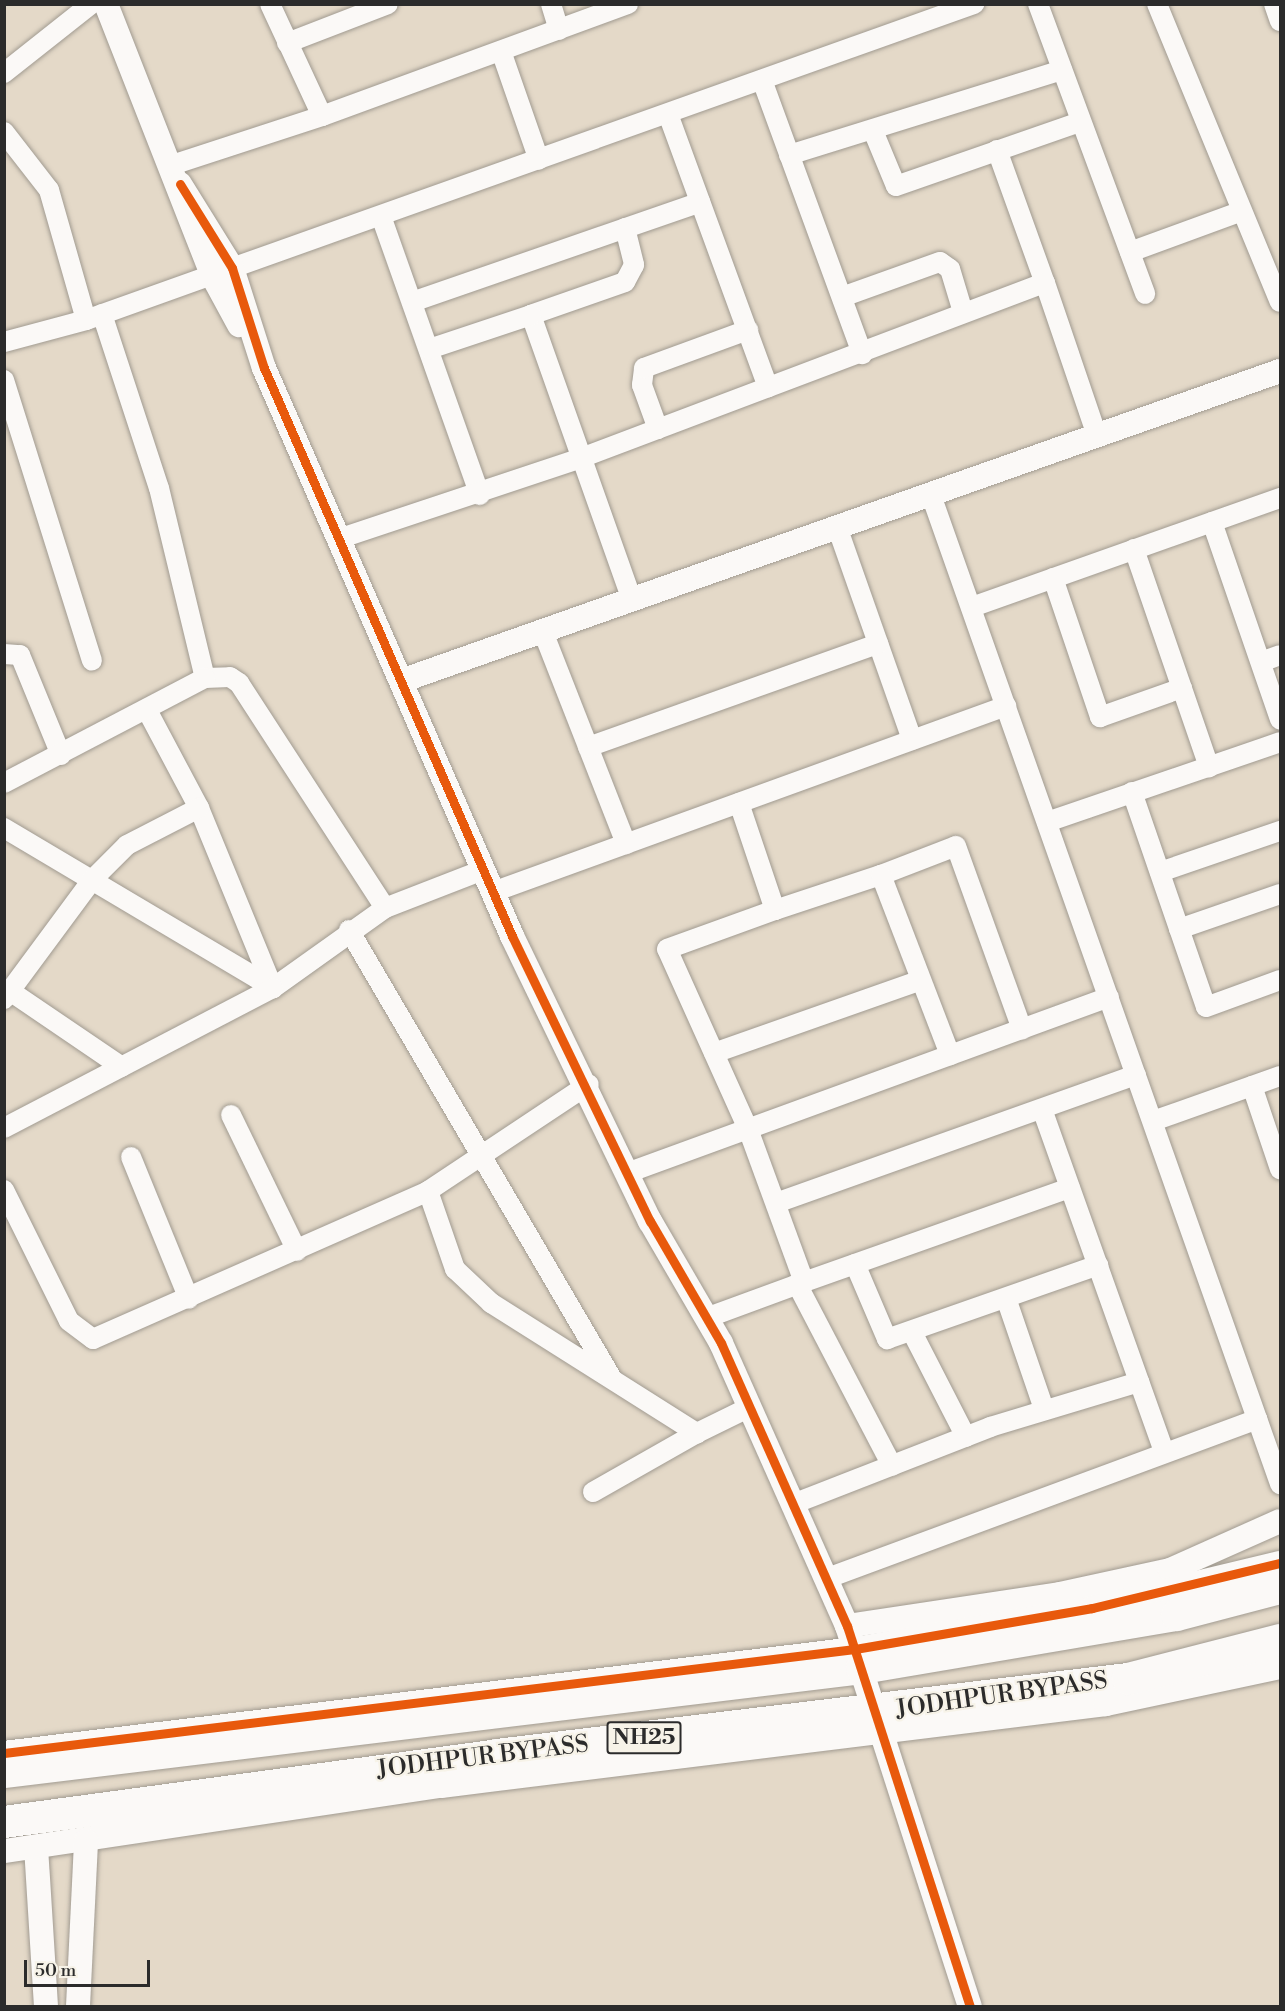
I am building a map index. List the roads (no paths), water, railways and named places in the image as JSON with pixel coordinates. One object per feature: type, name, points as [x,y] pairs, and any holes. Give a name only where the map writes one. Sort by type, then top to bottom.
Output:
[{"type":"highway","points":[[4,1772],[1154,1619],[1281,1588]]},
{"type":"highway","name":"JODHPUR BYPASS","points":[[4,1822],[497,1755],[880,1722],[1128,1679],[1281,1640]]},
{"type":"street","points":[[4,73],[91,4]]},
{"type":"street","points":[[106,4],[176,174],[222,271],[493,892],[589,1084],[627,1173],[706,1318],[750,1407],[848,1626],[970,2007]]},
{"type":"street","points":[[270,4],[322,116]]},
{"type":"street","points":[[287,43],[356,10],[388,4]]},
{"type":"street","points":[[551,4],[559,30]]},
{"type":"street","points":[[176,174],[322,116],[628,4]]},
{"type":"street","points":[[4,342],[94,317],[762,80],[936,11],[974,4]]},
{"type":"street","points":[[1038,4],[1080,122],[1146,294]]},
{"type":"street","points":[[1157,4],[1281,302]]},
{"type":"street","points":[[1274,4],[1281,21]]},
{"type":"street","points":[[501,51],[539,160]]},
{"type":"street","points":[[789,155],[874,133],[1062,70]]},
{"type":"street","points":[[762,80],[862,354]]},
{"type":"street","points":[[668,114],[768,387]]},
{"type":"street","points":[[874,133],[896,186],[1080,122]]},
{"type":"street","points":[[4,132],[50,190],[94,317],[159,488],[205,678]]},
{"type":"street","points":[[997,150],[1097,436]]},
{"type":"street","points":[[412,302],[700,202]]},
{"type":"street","points":[[1130,252],[1242,211]]},
{"type":"street","points":[[381,216],[480,495]]},
{"type":"street","points":[[429,349],[625,282],[634,265],[625,228]]},
{"type":"street","points":[[842,297],[939,262],[950,269],[963,312]]},
{"type":"street","points":[[338,539],[480,495],[862,354],[963,312],[1045,283]]},
{"type":"street","points":[[531,315],[632,600]]},
{"type":"street","points":[[658,429],[642,385],[644,368],[748,330]]},
{"type":"street","points":[[403,686],[547,642],[841,538],[1097,436],[1281,371]]},
{"type":"street","points":[[4,380],[92,661]]},
{"type":"street","points":[[403,686],[632,600],[1281,382]]},
{"type":"street","points":[[972,607],[1281,498]]},
{"type":"street","points":[[933,500],[1281,1484]]},
{"type":"street","points":[[1212,522],[1281,720]]},
{"type":"street","points":[[841,538],[912,740]]},
{"type":"street","points":[[1134,549],[1209,767]]},
{"type":"street","points":[[1053,578],[1100,717],[1182,688]]},
{"type":"street","points":[[547,642],[626,844]]},
{"type":"street","points":[[588,747],[878,644]]},
{"type":"street","points":[[4,654],[20,655],[61,755]]},
{"type":"street","points":[[1261,662],[1281,655]]},
{"type":"street","points":[[4,783],[148,712],[205,678],[230,677],[239,683],[385,908]]},
{"type":"street","points":[[493,892],[1006,706]]},
{"type":"street","points":[[148,712],[200,808],[273,988]]},
{"type":"street","points":[[1047,822],[1281,742]]},
{"type":"street","points":[[1132,792],[1206,1006],[1281,980]]},
{"type":"street","points":[[739,803],[775,910]]},
{"type":"street","points":[[122,1067],[7,995],[92,880],[127,845],[200,808]]},
{"type":"street","points":[[4,828],[273,988]]},
{"type":"street","points":[[1160,872],[1281,831]]},
{"type":"street","points":[[892,1466],[801,1283],[776,1203],[748,1129],[667,949],[881,875],[956,846],[1022,1029]]},
{"type":"street","points":[[4,1128],[273,988],[348,930],[385,908],[483,870]]},
{"type":"street","points":[[881,875],[950,1055]]},
{"type":"street","points":[[1179,929],[1281,894]]},
{"type":"street","points":[[348,930],[483,1154],[611,1377]]},
{"type":"street","points":[[714,1053],[921,980]]},
{"type":"street","points":[[627,1173],[1109,997]]},
{"type":"street","points":[[776,1203],[1136,1075]]},
{"type":"street","points":[[1153,1121],[1281,1076]]},
{"type":"street","points":[[4,1190],[69,1321],[93,1340],[428,1191],[589,1084]]},
{"type":"street","points":[[1252,1086],[1281,1169]]},
{"type":"street","points":[[1042,1109],[1164,1451]]},
{"type":"street","points":[[231,1115],[297,1251]]},
{"type":"street","points":[[131,1157],[189,1299]]},
{"type":"street","points":[[706,1318],[1070,1188]]},
{"type":"street","points":[[428,1191],[464,1282],[583,1364],[611,1377],[697,1433]]},
{"type":"street","points":[[855,1264],[887,1339],[1098,1265]]},
{"type":"street","points":[[1006,1298],[1044,1409]]},
{"type":"street","points":[[912,1332],[966,1437]]},
{"type":"street","points":[[792,1504],[1044,1409],[1060,1409],[1139,1382]]},
{"type":"street","points":[[592,1492],[697,1433],[750,1407]]},
{"type":"street","points":[[825,1579],[1164,1451],[1257,1419]]},
{"type":"street","points":[[848,1626],[1060,1594],[1170,1570],[1281,1521]]},
{"type":"street","points":[[4,1753],[858,1658],[1103,1606],[1281,1563]]},
{"type":"street","points":[[4,1851],[86,1841],[880,1722],[1106,1704],[1281,1667]]},
{"type":"street","points":[[78,2007],[86,1841]]},
{"type":"street","points":[[36,1847],[46,2007]]}]
